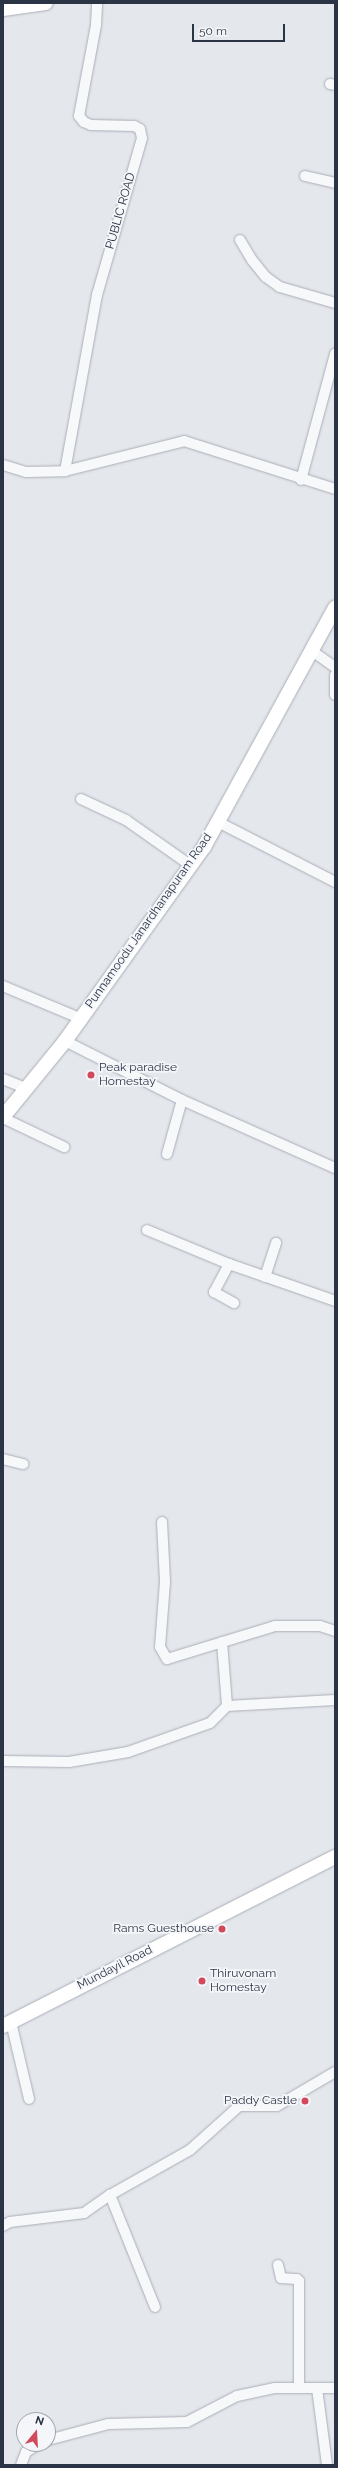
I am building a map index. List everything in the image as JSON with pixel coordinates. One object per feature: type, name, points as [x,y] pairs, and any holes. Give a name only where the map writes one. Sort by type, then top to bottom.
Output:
[{"type":"main road","points":[[3,9],[46,3]]},
{"type":"main road","name":"Punnamoodu Janardhanapuram Road","points":[[3,1118],[25,1088],[65,1041],[79,1018],[190,865],[218,822],[335,608]]},
{"type":"main road","name":"Mundayil Road","points":[[7,2024],[335,1857]]},
{"type":"street","name":"PUBLIC ROAD","points":[[65,471],[97,296],[142,138],[140,129],[134,126],[91,126],[84,122],[79,116],[96,25],[97,3]]},
{"type":"street","points":[[305,176],[335,183]]},
{"type":"street","points":[[240,240],[252,260],[266,277],[280,287],[335,303]]},
{"type":"street","points":[[301,480],[335,354]]},
{"type":"street","points":[[3,465],[26,472],[65,471],[184,441],[301,480],[335,489]]},
{"type":"street","points":[[312,650],[335,667]]},
{"type":"street","points":[[335,675],[335,696]]},
{"type":"street","points":[[81,799],[126,820],[190,865]]},
{"type":"street","points":[[218,822],[335,882]]},
{"type":"street","points":[[3,986],[79,1018]]},
{"type":"street","points":[[65,1041],[182,1100],[335,1168]]},
{"type":"street","points":[[3,1078],[25,1088]]},
{"type":"street","points":[[167,1154],[182,1100]]},
{"type":"street","points":[[3,1118],[64,1147]]},
{"type":"street","points":[[147,1230],[229,1264],[335,1301]]},
{"type":"street","points":[[265,1277],[276,1243]]},
{"type":"street","points":[[229,1264],[214,1292],[234,1304]]},
{"type":"street","points":[[3,1459],[23,1464]]},
{"type":"street","points":[[162,1522],[165,1582],[160,1647],[167,1659],[275,1626],[320,1626],[335,1631]]},
{"type":"street","points":[[222,1642],[227,1706]]},
{"type":"street","points":[[3,1761],[69,1762],[128,1752],[210,1723],[227,1706],[335,1700]]},
{"type":"street","points":[[7,2024],[29,2098]]},
{"type":"street","points":[[3,2226],[10,2222],[84,2213],[110,2195],[190,2150],[239,2106],[277,2106],[335,2072]]},
{"type":"street","points":[[110,2195],[155,2307]]},
{"type":"street","points":[[278,2265],[282,2279],[297,2279],[299,2281],[299,2388]]},
{"type":"street","points":[[56,2438],[108,2424],[188,2422],[237,2396],[275,2388],[335,2388]]},
{"type":"street","points":[[317,2388],[327,2465]]},
{"type":"street","points":[[21,2465],[26,2452]]},
{"type":"place","name":"Peak paradise Homestay","points":[[91,1075]]},
{"type":"place","name":"Rams Guesthouse","points":[[222,1929]]},
{"type":"place","name":"Thiruvonam Homestay","points":[[202,1981]]},
{"type":"place","name":"Paddy Castle","points":[[305,2101]]}]
